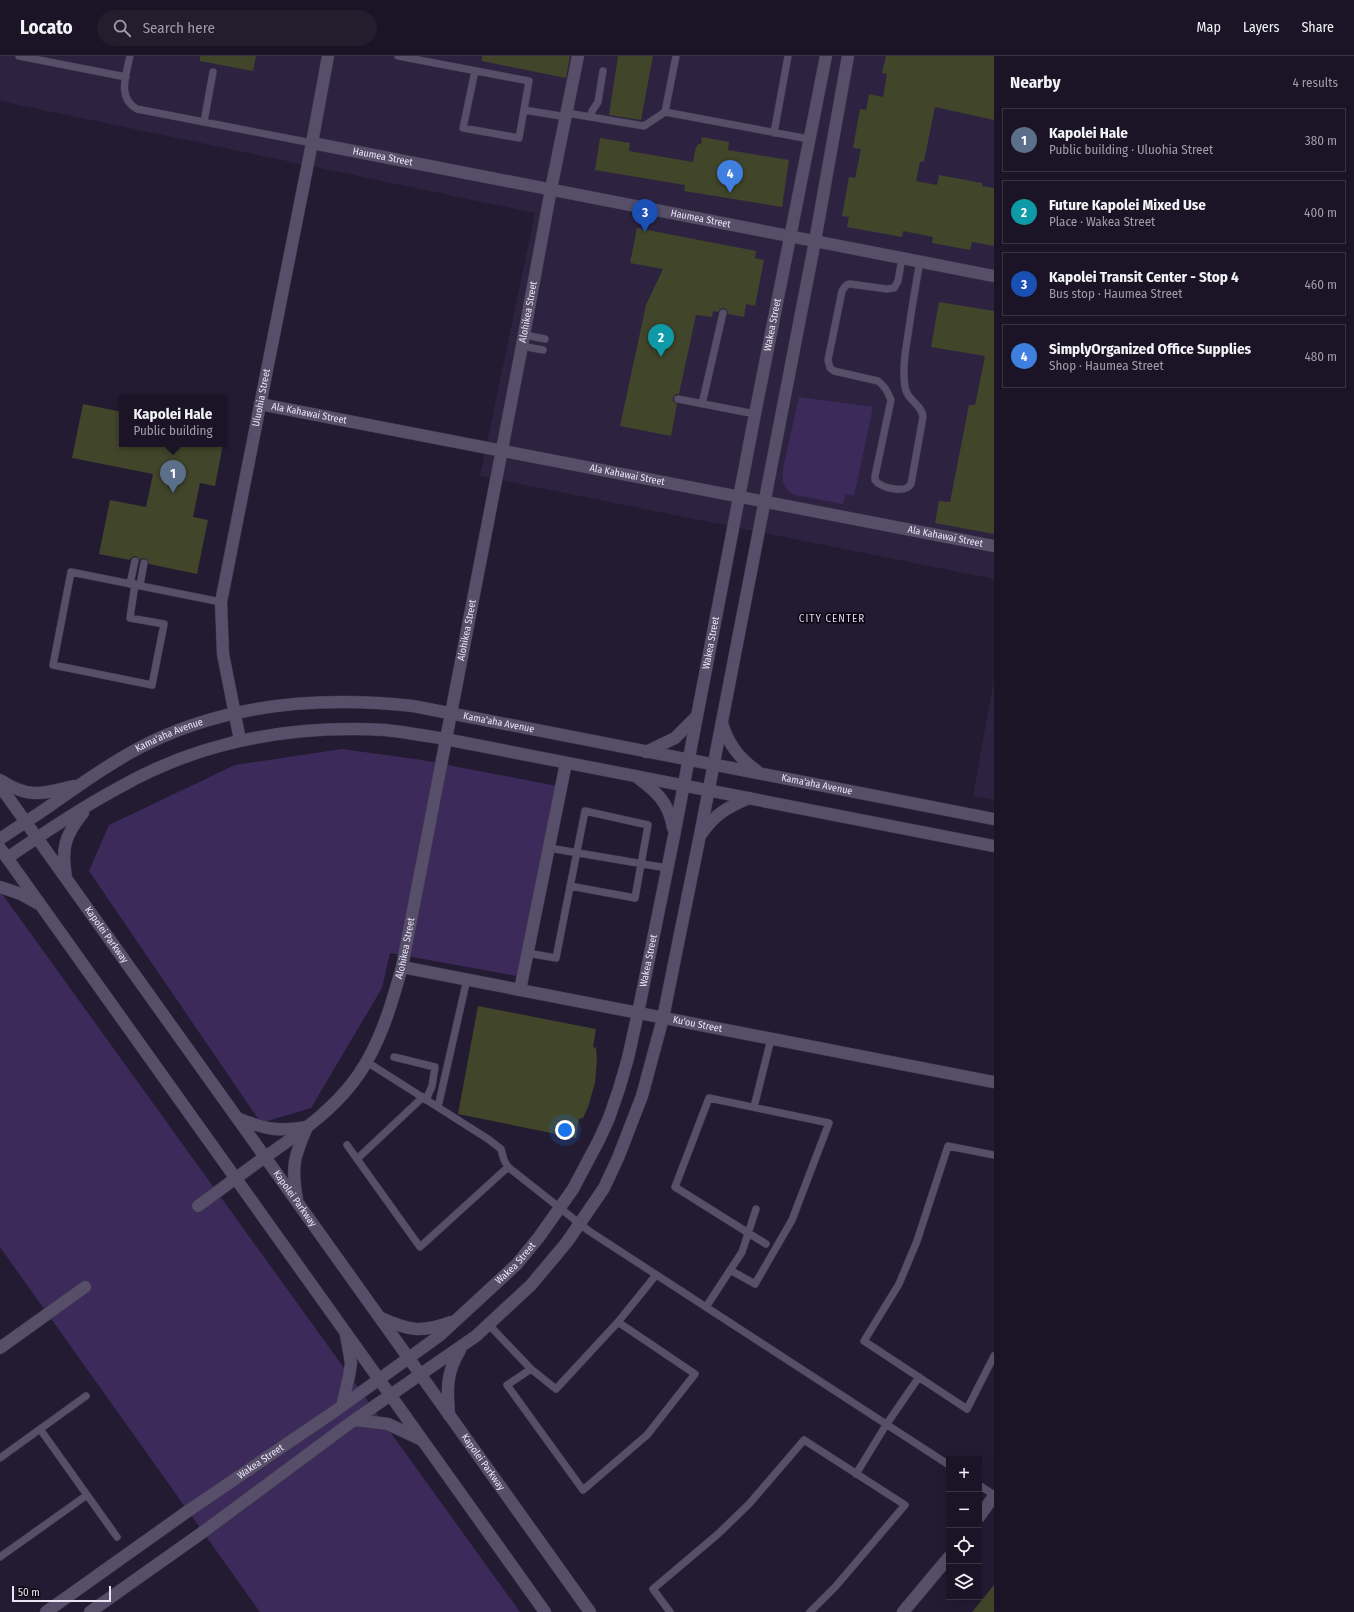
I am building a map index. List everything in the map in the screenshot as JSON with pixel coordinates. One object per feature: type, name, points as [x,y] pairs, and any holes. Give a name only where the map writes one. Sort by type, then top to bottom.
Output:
[{"type":"street","name":"Uluohia Street","points":[[240,740],[223,654],[221,602],[328,56]]},
{"type":"street","name":"Alohikea Street","points":[[236,1178],[307,1127],[341,1096],[367,1062],[385,1023],[402,966],[578,56]]},
{"type":"street","name":"Wakea Street","points":[[46,1612],[188,1511],[380,1379],[439,1336],[516,1264],[560,1209],[584,1169],[609,1118],[628,1058],[638,1013],[674,836],[755,414],[826,56]]},
{"type":"street","name":"Wakea Street","points":[[90,1612],[203,1532],[353,1422],[462,1347],[489,1325],[531,1285],[580,1224],[604,1188],[631,1128],[642,1096],[663,1018],[709,790],[815,241],[848,56]]},
{"type":"street","name":"Haumea Street","points":[[312,143],[994,276]]},
{"type":"street","name":"Ala Kahawai Street","points":[[260,404],[994,546]]},
{"type":"street","name":"Kama'aha Avenue","points":[[0,839],[79,785],[139,748],[167,735],[198,723],[234,713],[291,704],[332,701],[400,704],[451,713],[646,752],[994,818]]},
{"type":"street","points":[[646,752],[675,738],[696,717]]},
{"type":"street","points":[[722,723],[725,735],[734,750],[745,762],[761,774]]},
{"type":"street","points":[[4,861],[37,838],[120,786],[151,771],[203,750],[240,740],[276,734],[328,729],[387,730],[445,739],[994,846]]},
{"type":"street","points":[[520,990],[566,763]]},
{"type":"street","points":[[635,776],[651,787],[663,800],[671,814],[674,836]]},
{"type":"street","points":[[0,780],[23,792],[35,794],[47,793],[79,785]]},
{"type":"street","name":"Kapolei Parkway","points":[[0,786],[590,1612]]},
{"type":"street","points":[[700,835],[710,821],[721,811],[749,798]]},
{"type":"street","points":[[66,878],[63,858],[66,837],[73,825],[88,806]]},
{"type":"street","points":[[0,848],[4,861],[42,907],[546,1612]]},
{"type":"street","points":[[0,887],[21,894],[42,907]]},
{"type":"street","name":"Ku'ou Street","points":[[402,966],[994,1082]]},
{"type":"street","points":[[237,1118],[270,1129],[287,1130],[307,1127],[294,1162],[294,1183],[298,1203]]},
{"type":"street","points":[[198,1206],[236,1178]]},
{"type":"street","points":[[0,1348],[86,1287]]},
{"type":"street","points":[[380,1318],[413,1330],[425,1330],[454,1321]]},
{"type":"street","points":[[340,1407],[349,1376],[350,1363],[346,1332]]},
{"type":"street","points":[[449,1415],[448,1379],[454,1359],[462,1347]]},
{"type":"street","points":[[353,1422],[388,1424],[422,1440]]},
{"type":"street","points":[[982,1513],[994,1495]]},
{"type":"street","points":[[903,1612],[946,1561]]},
{"type":"lane","points":[[19,56],[126,77]]},
{"type":"lane","points":[[130,56],[124,87],[125,98],[137,110],[312,143]]},
{"type":"lane","points":[[398,56],[529,81],[519,138],[463,128],[475,71]]},
{"type":"lane","points":[[666,112],[676,56]]},
{"type":"lane","points":[[774,133],[788,56]]},
{"type":"lane","points":[[591,117],[592,111],[598,102],[603,71]]},
{"type":"lane","points":[[204,122],[213,72]]},
{"type":"lane","points":[[524,110],[591,117],[644,126],[666,112],[809,139]]},
{"type":"lane","points":[[902,258],[898,281],[894,288],[887,289],[850,284],[847,284],[844,287],[828,360],[830,368],[834,372],[878,381],[883,385],[888,393],[891,400],[875,480],[882,486],[903,490],[911,484],[924,417],[922,409],[906,392],[904,381],[904,360],[920,261]]},
{"type":"lane","points":[[702,404],[723,313]]},
{"type":"lane","points":[[524,340],[545,339]]},
{"type":"lane","points":[[524,340],[543,350]]},
{"type":"lane","points":[[678,399],[755,414]]},
{"type":"lane","points":[[135,562],[135,584],[130,618],[164,624],[152,685],[53,665],[71,572],[135,584],[221,602]]},
{"type":"lane","points":[[135,584],[144,563]]},
{"type":"lane","points":[[527,953],[556,958],[576,852],[585,811],[648,825],[634,898],[570,886]]},
{"type":"lane","points":[[549,848],[667,868]]},
{"type":"lane","points":[[438,1107],[467,979]]},
{"type":"lane","points":[[754,1107],[771,1039]]},
{"type":"lane","points":[[357,1159],[424,1098],[432,1086],[435,1067],[394,1057]]},
{"type":"lane","points":[[367,1062],[488,1139],[501,1149],[508,1167],[580,1224],[946,1463]]},
{"type":"lane","points":[[730,1270],[755,1284],[792,1220],[829,1123],[709,1098],[675,1187],[766,1244]]},
{"type":"lane","points":[[347,1145],[420,1247],[508,1167]]},
{"type":"lane","points":[[994,1155],[948,1146],[916,1241],[899,1284],[864,1341],[967,1409],[994,1356]]},
{"type":"lane","points":[[706,1307],[742,1252],[756,1209]]},
{"type":"lane","points":[[489,1325],[531,1369],[556,1389],[618,1322],[656,1274]]},
{"type":"lane","points":[[531,1369],[507,1385],[583,1490],[647,1435],[695,1374],[618,1322]]},
{"type":"lane","points":[[856,1474],[886,1425],[919,1377]]},
{"type":"lane","points":[[0,1458],[86,1396]]},
{"type":"lane","points":[[40,1429],[116,1537]]},
{"type":"lane","points":[[670,1612],[653,1589],[718,1534],[749,1504],[804,1440],[905,1505],[836,1586],[810,1612]]},
{"type":"lane","points":[[982,1487],[994,1495]]},
{"type":"lane","points":[[0,1557],[87,1495]]},
{"type":"shaded area","points":[[0,56],[994,56],[994,579],[480,476],[535,213],[0,101]]},
{"type":"shaded area","points":[[799,397],[873,407],[854,496],[845,494],[843,504],[795,495],[788,491],[783,482],[783,469]]},
{"type":"shaded area","points":[[994,679],[994,800],[973,796]]},
{"type":"shaded area","points":[[342,749],[422,760],[557,786],[528,978],[390,953],[382,988],[311,1108],[261,1123],[89,871],[109,825],[235,765]]},
{"type":"shaded area","points":[[0,891],[520,1612],[260,1612],[0,1247]]},
{"type":"building","points":[[200,56],[256,56],[253,71],[200,61]]},
{"type":"building","points":[[482,56],[570,56],[566,78],[482,61]]},
{"type":"building","points":[[618,56],[653,56],[641,120],[609,115]]},
{"type":"building","points":[[886,56],[994,56],[994,120],[935,107],[924,161],[920,162],[916,181],[937,185],[939,175],[982,183],[982,186],[994,188],[994,246],[972,242],[970,250],[932,243],[933,237],[903,231],[902,237],[847,227],[849,217],[842,216],[849,177],[855,178],[861,149],[853,148],[860,109],[866,110],[869,94],[883,97],[887,74],[882,73]]},
{"type":"building","points":[[702,137],[729,142],[728,150],[789,160],[782,207],[684,191],[685,185],[595,170],[600,138],[630,143],[629,151],[693,162],[696,147],[698,144],[701,144]]},
{"type":"building","points":[[637,228],[756,251],[755,258],[764,260],[755,306],[746,304],[744,317],[728,314],[727,310],[724,308],[720,309],[718,312],[713,311],[712,317],[696,315],[679,394],[676,394],[673,398],[673,401],[677,404],[671,436],[620,426],[646,305],[663,269],[630,263]]},
{"type":"building","points":[[939,302],[994,311],[994,534],[935,523],[939,501],[950,502],[969,405],[975,405],[985,356],[931,347]]},
{"type":"building","points":[[83,404],[119,411],[119,447],[222,447],[215,486],[200,483],[193,517],[208,520],[197,574],[149,564],[147,559],[143,558],[140,560],[136,556],[132,557],[130,560],[99,554],[110,500],[146,507],[153,474],[72,458]]},
{"type":"building","points":[[478,1006],[596,1029],[593,1047],[596,1048],[597,1060],[595,1083],[588,1107],[583,1118],[579,1119],[576,1138],[458,1114]]},
{"type":"building","points":[[994,1585],[994,1612],[972,1612]]},
{"type":"place","name":"SimplyOrganized Office Supplies","points":[[730,193]]},
{"type":"place","name":"Kapolei Transit Center - Stop 4","points":[[645,232]]},
{"type":"place","name":"Future Kapolei Mixed Use","points":[[661,357]]},
{"type":"place","name":"Kapolei Hale","points":[[173,493]]},
{"type":"district","name":"CITY CENTER","points":[[832,618]]}]
